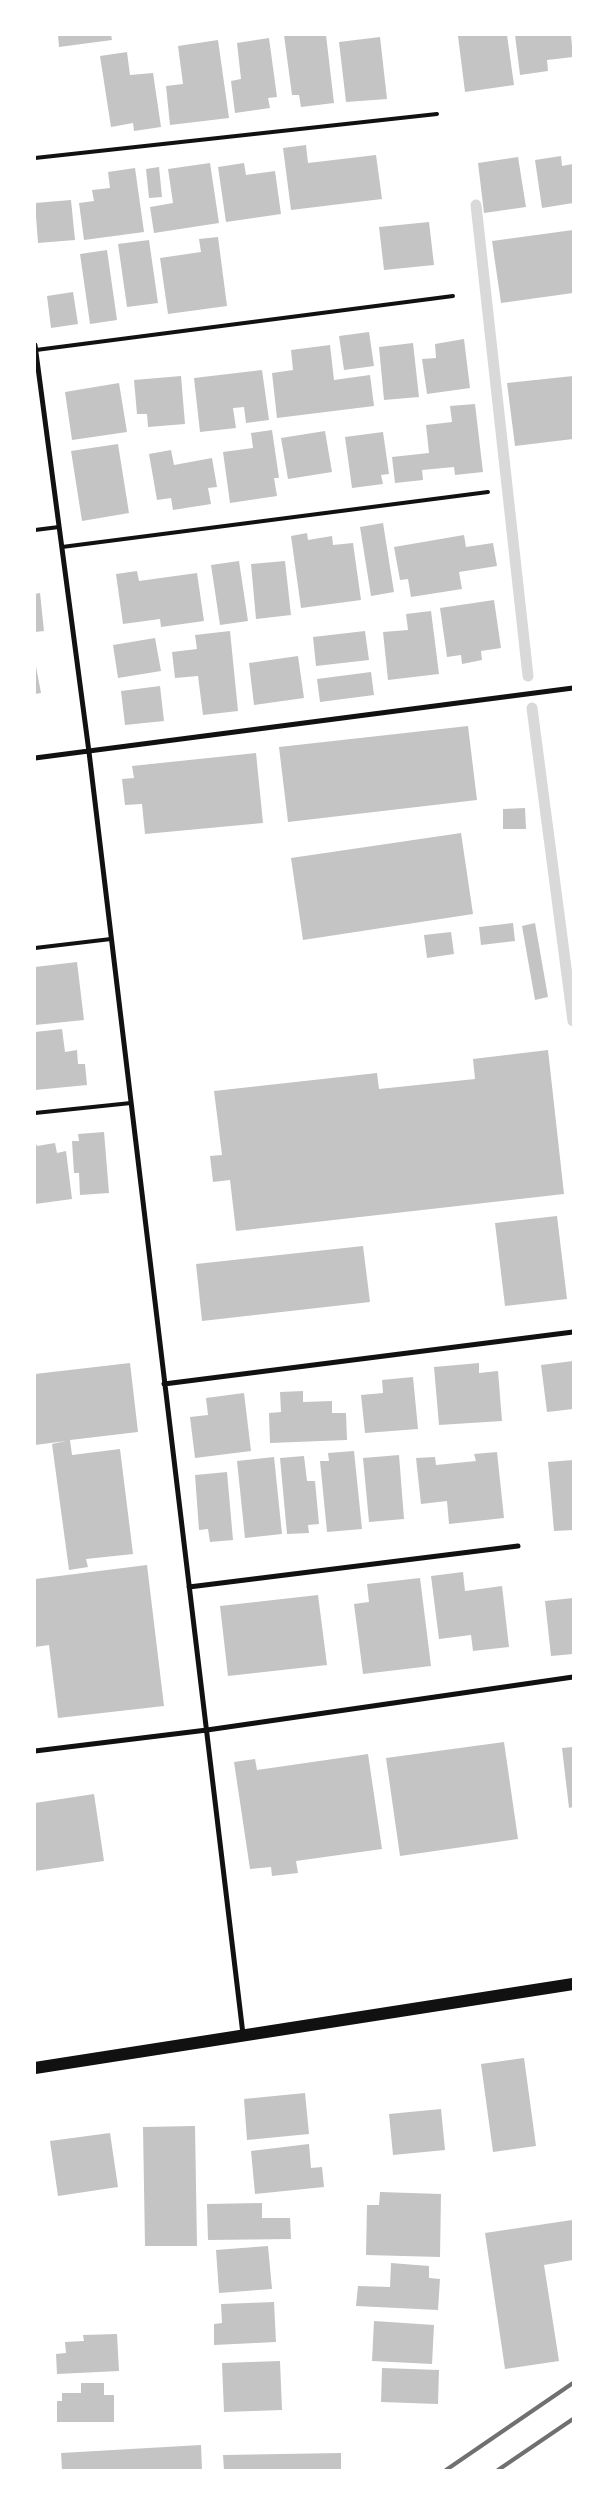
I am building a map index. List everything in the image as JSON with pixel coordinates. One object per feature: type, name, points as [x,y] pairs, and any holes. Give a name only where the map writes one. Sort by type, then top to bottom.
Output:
[{"type":"main road","points":[[35,2068],[573,1984]]},
{"type":"street","points":[[35,345],[88,752],[244,2035]]},
{"type":"street","points":[[35,758],[573,688]]},
{"type":"street","points":[[164,1384],[573,1332]]},
{"type":"street","points":[[189,1587],[518,1546]]},
{"type":"street","points":[[35,1751],[207,1730],[573,1677]]},
{"type":"lane","points":[[35,158],[437,114]]},
{"type":"lane","points":[[36,350],[453,296]]},
{"type":"lane","points":[[62,546],[488,492]]},
{"type":"lane","points":[[35,530],[59,527]]},
{"type":"lane","points":[[35,948],[111,939]]},
{"type":"lane","points":[[35,1113],[131,1102]]},
{"type":"building","points":[[58,35],[111,35],[112,40],[59,47]]},
{"type":"building","points":[[284,35],[326,35],[334,103],[301,107],[299,95],[292,95]]},
{"type":"building","points":[[507,35],[514,85],[465,92],[458,36]]},
{"type":"building","points":[[515,35],[571,35],[573,57],[547,60],[548,71],[520,75]]},
{"type":"building","points":[[380,37],[387,99],[346,102],[339,42]]},
{"type":"building","points":[[269,38],[277,97],[268,98],[270,108],[235,113],[231,81],[241,79],[237,43]]},
{"type":"building","points":[[218,40],[229,118],[170,125],[166,86],[183,84],[178,46]]},
{"type":"building","points":[[127,52],[130,75],[153,73],[161,127],[134,131],[133,123],[111,127],[100,56]]},
{"type":"building","points":[[306,145],[308,163],[376,155],[382,199],[291,210],[283,148]]},
{"type":"building","points":[[561,156],[562,166],[573,164],[573,203],[542,208],[535,160]]},
{"type":"building","points":[[518,157],[526,207],[484,213],[478,163]]},
{"type":"building","points":[[210,163],[219,223],[154,233],[150,207],[173,203],[168,169]]},
{"type":"building","points":[[244,163],[246,175],[275,171],[281,214],[226,222],[218,167]]},
{"type":"building","points":[[159,167],[162,197],[149,198],[146,169]]},
{"type":"building","points":[[135,168],[144,232],[84,240],[79,203],[94,201],[92,190],[110,188],[108,172]]},
{"type":"building","points":[[71,200],[75,240],[38,243],[35,203]]},
{"type":"building","points":[[429,222],[434,265],[384,270],[379,227]]},
{"type":"building","points":[[573,230],[573,293],[501,303],[492,241]]},
{"type":"building","points":[[218,237],[227,306],[168,314],[160,258],[201,252],[199,239]]},
{"type":"building","points":[[149,240],[158,303],[127,307],[118,244]]},
{"type":"building","points":[[107,250],[117,320],[90,324],[80,254]]},
{"type":"building","points":[[73,292],[78,324],[51,328],[47,296]]},
{"type":"building","points":[[369,332],[374,366],[344,370],[339,336]]},
{"type":"building","points":[[464,339],[470,388],[427,394],[422,359],[436,358],[435,344]]},
{"type":"building","points":[[413,343],[419,397],[384,400],[379,347]]},
{"type":"building","points":[[330,345],[334,380],[370,375],[374,406],[277,418],[272,373],[293,370],[291,350]]},
{"type":"building","points":[[262,370],[269,420],[246,423],[244,407],[233,408],[236,428],[200,432],[194,378]]},
{"type":"building","points":[[181,376],[185,424],[148,427],[147,414],[137,414],[134,380]]},
{"type":"building","points":[[573,376],[573,439],[515,446],[507,383]]},
{"type":"building","points":[[119,383],[127,432],[72,440],[65,392]]},
{"type":"building","points":[[475,404],[483,472],[455,475],[454,467],[422,470],[423,480],[395,483],[392,457],[429,453],[426,425],[452,422],[450,406]]},
{"type":"building","points":[[272,430],[279,478],[274,478],[277,496],[230,503],[223,452],[253,448],[251,433]]},
{"type":"building","points":[[325,431],[332,472],[288,479],[281,438]]},
{"type":"building","points":[[383,432],[389,474],[381,475],[383,484],[352,488],[345,437]]},
{"type":"building","points":[[118,444],[129,513],[82,521],[71,451]]},
{"type":"building","points":[[171,450],[174,465],[212,458],[217,487],[208,488],[211,504],[173,510],[171,498],[157,500],[149,454]]},
{"type":"building","points":[[383,523],[394,592],[371,596],[360,527]]},
{"type":"building","points":[[307,533],[308,540],[332,536],[333,545],[353,543],[361,600],[301,608],[291,536]]},
{"type":"building","points":[[464,535],[466,547],[493,543],[497,566],[459,572],[462,589],[411,597],[408,579],[400,580],[394,547]]},
{"type":"building","points":[[239,561],[248,621],[220,625],[211,565]]},
{"type":"building","points":[[285,561],[291,615],[256,619],[251,564]]},
{"type":"building","points":[[137,571],[139,581],[197,573],[204,621],[161,627],[160,619],[123,624],[116,574]]},
{"type":"building","points":[[40,593],[44,631],[35,632],[35,594]]},
{"type":"building","points":[[494,600],[501,648],[481,651],[482,660],[462,664],[461,655],[447,657],[440,608]]},
{"type":"building","points":[[431,611],[439,674],[388,680],[383,632],[408,630],[406,614]]},
{"type":"building","points":[[230,631],[238,711],[203,715],[198,676],[175,678],[172,652],[197,649],[195,635]]},
{"type":"building","points":[[365,631],[369,660],[316,666],[313,637]]},
{"type":"building","points":[[155,638],[161,671],[118,678],[113,645]]},
{"type":"building","points":[[298,656],[304,698],[254,705],[249,663]]},
{"type":"building","points":[[35,661],[41,693],[35,694]]},
{"type":"building","points":[[371,672],[374,695],[320,702],[317,679]]},
{"type":"building","points":[[160,686],[164,721],[125,725],[121,691]]},
{"type":"building","points":[[468,726],[477,800],[288,822],[279,747]]},
{"type":"building","points":[[256,753],[263,823],[145,834],[142,804],[125,805],[122,779],[134,778],[132,766]]},
{"type":"building","points":[[525,808],[526,829],[503,829],[503,809]]},
{"type":"building","points":[[461,833],[473,914],[303,940],[291,858]]},
{"type":"building","points":[[513,923],[515,941],[481,945],[479,927]]},
{"type":"building","points":[[535,923],[548,997],[535,1000],[522,926]]},
{"type":"building","points":[[451,932],[454,954],[427,958],[424,935]]},
{"type":"building","points":[[77,962],[84,1020],[35,1025],[35,967]]},
{"type":"building","points":[[62,1029],[65,1052],[77,1050],[78,1064],[85,1064],[87,1085],[35,1090],[35,1032]]},
{"type":"building","points":[[548,1050],[564,1194],[236,1231],[230,1180],[213,1182],[210,1156],[222,1155],[214,1091],[377,1073],[379,1089],[475,1079],[473,1059]]},
{"type":"building","points":[[104,1132],[109,1193],[80,1195],[79,1173],[74,1173],[72,1141],[79,1141],[78,1134]]},
{"type":"building","points":[[35,1141],[37,1146],[55,1143],[57,1153],[66,1151],[72,1199],[35,1204]]},
{"type":"building","points":[[557,1216],[567,1299],[505,1306],[495,1223]]},
{"type":"building","points":[[363,1246],[370,1302],[202,1321],[196,1264]]},
{"type":"building","points":[[573,1361],[573,1409],[547,1412],[541,1365]]},
{"type":"building","points":[[130,1363],[138,1432],[70,1440],[72,1455],[120,1449],[133,1554],[86,1559],[88,1567],[69,1570],[52,1444],[66,1441],[35,1445],[35,1374]]},
{"type":"building","points":[[479,1363],[479,1373],[498,1371],[502,1421],[439,1425],[434,1367]]},
{"type":"building","points":[[413,1377],[418,1429],[365,1433],[361,1395],[383,1393],[382,1380]]},
{"type":"building","points":[[303,1391],[303,1402],[332,1401],[332,1413],[346,1413],[347,1440],[270,1443],[269,1413],[281,1412],[280,1392]]},
{"type":"building","points":[[244,1393],[251,1451],[195,1458],[190,1417],[208,1415],[206,1398]]},
{"type":"building","points":[[354,1451],[362,1529],[327,1532],[320,1461],[329,1461],[328,1453]]},
{"type":"building","points":[[497,1452],[504,1518],[449,1524],[447,1501],[421,1504],[416,1458],[435,1457],[436,1465],[476,1461],[474,1454]]},
{"type":"building","points":[[399,1455],[404,1519],[369,1522],[363,1458]]},
{"type":"building","points":[[304,1456],[307,1481],[315,1481],[319,1524],[308,1525],[309,1533],[287,1534],[280,1458]]},
{"type":"building","points":[[274,1457],[282,1534],[245,1538],[237,1461]]},
{"type":"building","points":[[573,1460],[573,1530],[554,1531],[548,1462]]},
{"type":"building","points":[[227,1472],[233,1540],[210,1542],[208,1529],[199,1530],[195,1475]]},
{"type":"building","points":[[147,1565],[164,1706],[58,1718],[49,1645],[35,1647],[35,1579]]},
{"type":"building","points":[[463,1572],[465,1591],[502,1586],[509,1647],[473,1651],[471,1635],[439,1639],[431,1576]]},
{"type":"building","points":[[420,1578],[431,1666],[363,1674],[354,1604],[369,1602],[367,1584]]},
{"type":"building","points":[[318,1595],[327,1665],[228,1676],[220,1606]]},
{"type":"building","points":[[573,1598],[573,1654],[551,1656],[545,1601]]},
{"type":"building","points":[[504,1742],[518,1839],[400,1856],[386,1758]]},
{"type":"building","points":[[573,1747],[573,1807],[569,1808],[562,1748]]},
{"type":"building","points":[[368,1754],[382,1849],[296,1861],[298,1873],[272,1876],[271,1867],[250,1869],[234,1762],[255,1759],[257,1770]]},
{"type":"building","points":[[94,1794],[104,1861],[35,1871],[35,1803]]},
{"type":"building","points":[[524,2058],[536,2146],[493,2152],[481,2064]]},
{"type":"building","points":[[305,2093],[309,2134],[247,2140],[244,2099]]},
{"type":"building","points":[[441,2109],[445,2150],[393,2155],[389,2114]]},
{"type":"building","points":[[195,2126],[197,2246],[145,2246],[143,2127]]},
{"type":"building","points":[[110,2133],[118,2187],[58,2196],[50,2141]]},
{"type":"building","points":[[309,2144],[311,2168],[322,2167],[324,2187],[255,2194],[251,2151]]},
{"type":"building","points":[[380,2192],[441,2194],[440,2257],[366,2255],[367,2205],[379,2205]]},
{"type":"building","points":[[262,2203],[262,2218],[290,2218],[291,2239],[208,2240],[207,2204]]},
{"type":"building","points":[[572,2220],[573,2260],[544,2265],[559,2361],[505,2369],[485,2233]]},
{"type":"building","points":[[268,2246],[272,2289],[219,2293],[216,2250]]},
{"type":"building","points":[[391,2263],[429,2266],[429,2278],[440,2279],[438,2310],[356,2306],[358,2286],[390,2287]]},
{"type":"building","points":[[274,2302],[276,2342],[214,2345],[214,2324],[222,2323],[221,2304]]},
{"type":"building","points":[[374,2321],[434,2325],[432,2364],[372,2361]]},
{"type":"building","points":[[117,2334],[119,2371],[57,2374],[56,2354],[66,2353],[65,2342],[84,2341],[83,2335]]},
{"type":"building","points":[[280,2361],[282,2410],[224,2412],[222,2363]]},
{"type":"building","points":[[382,2368],[439,2370],[438,2404],[381,2402]]},
{"type":"building","points":[[81,2383],[104,2383],[104,2395],[114,2395],[114,2422],[57,2422],[57,2401],[62,2401],[62,2393],[81,2393]]},
{"type":"building","points":[[201,2445],[202,2470],[62,2470],[61,2453]]},
{"type":"building","points":[[341,2453],[341,2470],[224,2470],[223,2455]]},
{"type":"waterway","points":[[476,205],[528,676]]},
{"type":"waterway","points":[[532,708],[573,1021]]},
{"type":"railway","points":[[446,2470],[573,2383]]},
{"type":"railway","points":[[498,2470],[573,2419]]}]
